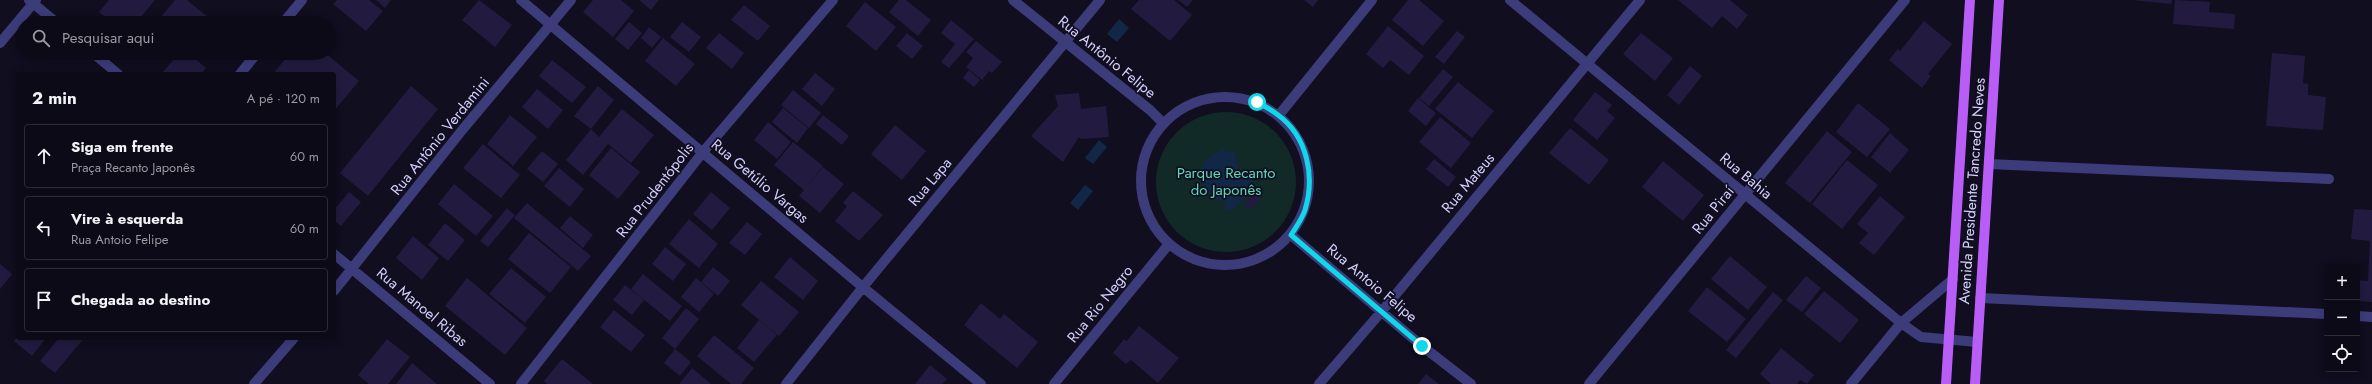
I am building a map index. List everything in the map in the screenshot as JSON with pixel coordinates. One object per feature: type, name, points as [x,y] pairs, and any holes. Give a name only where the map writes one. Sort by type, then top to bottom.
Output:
[{"type":"main road","name":"Avenida Presidente Tancredo Neves","points":[[1946,384],[1970,0]]},
{"type":"main road","name":"Avenida Presidente Tancredo Neves","points":[[1975,384],[1999,0]]},
{"type":"street","points":[[289,16],[302,0]]},
{"type":"street","name":"Rua Getúlio Vargas","points":[[521,0],[552,24],[863,287],[981,384]]},
{"type":"street","name":"Rua Antônio Verdamini","points":[[336,289],[353,270],[464,129],[571,0]]},
{"type":"street","name":"Rua Prudentópolis","points":[[521,384],[703,152],[833,0]]},
{"type":"street","name":"Rua Antônio Felipe","points":[[1013,0],[1163,123]]},
{"type":"street","name":"Rua Lapa","points":[[786,384],[863,287],[1100,0]]},
{"type":"street","points":[[1279,115],[1372,0]]},
{"type":"street","name":"Rua Bahia","points":[[1510,0],[1900,323],[1920,337],[1977,342]]},
{"type":"street","name":"Rua Mateus","points":[[1319,384],[1382,312],[1640,0]]},
{"type":"street","name":"Rua Piraí","points":[[1589,384],[1905,0]]},
{"type":"street","points":[[21,16],[33,1],[49,16]]},
{"type":"street","points":[[0,43],[16,23]]},
{"type":"street","points":[[101,60],[116,72]]},
{"type":"street","points":[[242,72],[252,60]]},
{"type":"street","points":[[1226,96],[1257,102],[1279,115],[1297,135],[1308,159],[1310,179],[1304,212],[1291,235],[1271,253],[1246,264],[1218,266],[1192,259],[1169,244],[1152,223],[1142,198],[1141,171],[1148,146],[1163,123],[1183,107],[1206,98],[1226,96]]},
{"type":"street","points":[[1988,164],[2329,179]]},
{"type":"street","name":"Rua Antoio Felipe","points":[[1291,235],[1382,312],[1471,384]]},
{"type":"street","name":"Rua Rio Negro","points":[[1054,384],[1169,244]]},
{"type":"street","name":"Rua Manoel Ribas","points":[[336,256],[490,384]]},
{"type":"street","points":[[1851,384],[1900,323],[1953,279]]},
{"type":"street","points":[[1980,298],[2324,314]]},
{"type":"street","points":[[2360,316],[2372,317]]},
{"type":"street","points":[[254,384],[292,340]]},
{"type":"green space","name":"Parque Recanto do Japonês","points":[[1233,112],[1259,120],[1280,138],[1291,155],[1295,168],[1295,196],[1291,209],[1284,221],[1270,236],[1253,247],[1240,251],[1219,252],[1193,244],[1172,226],[1161,209],[1157,196],[1156,175],[1164,149],[1182,128],[1199,117],[1212,113]]},
{"type":"water","points":[[1119,19],[1129,28],[1117,42],[1107,34]]},
{"type":"water","points":[[1099,140],[1107,147],[1093,164],[1085,158]]},
{"type":"water","points":[[1222,149],[1235,153],[1239,169],[1253,175],[1251,187],[1246,197],[1238,205],[1227,212],[1224,201],[1215,200],[1200,181],[1203,162]]},
{"type":"water","points":[[1085,185],[1093,191],[1078,210],[1070,203]]},
{"type":"building","points":[[109,0],[155,0],[142,16],[104,16],[99,12]]},
{"type":"building","points":[[175,0],[187,0],[206,16],[162,16]]},
{"type":"building","points":[[337,0],[369,0],[383,11],[366,31],[333,4]]},
{"type":"building","points":[[376,0],[391,0],[385,8]]},
{"type":"building","points":[[479,0],[512,25],[495,47],[462,20]]},
{"type":"building","points":[[593,0],[621,0],[634,11],[613,37],[583,12]]},
{"type":"building","points":[[639,0],[659,0],[651,10]]},
{"type":"building","points":[[899,0],[906,0],[931,20],[918,36],[889,12]]},
{"type":"building","points":[[1139,0],[1174,0],[1192,15],[1170,41],[1131,9]]},
{"type":"building","points":[[1178,0],[1193,0],[1187,7]]},
{"type":"building","points":[[1304,0],[1318,0],[1313,7]]},
{"type":"building","points":[[1408,0],[1419,0],[1444,21],[1423,46],[1392,20]]},
{"type":"building","points":[[1678,0],[1730,0],[1748,15],[1737,29],[1722,16],[1712,28]]},
{"type":"building","points":[[2132,0],[2172,0],[2171,4]]},
{"type":"building","points":[[2175,0],[2210,2],[2209,12],[2235,14],[2234,29],[2173,24]]},
{"type":"building","points":[[865,2],[896,27],[876,51],[846,26]]},
{"type":"building","points":[[744,5],[770,26],[758,41],[731,20]]},
{"type":"building","points":[[951,20],[974,39],[949,68],[941,62],[955,44],[941,33]]},
{"type":"building","points":[[1924,21],[1952,44],[1928,74],[1931,76],[1922,88],[1889,60],[1898,49],[1900,51]]},
{"type":"building","points":[[629,22],[642,33],[628,50],[615,39]]},
{"type":"building","points":[[682,22],[701,37],[689,52],[670,37]]},
{"type":"building","points":[[1388,26],[1424,56],[1409,75],[1390,60],[1383,68],[1366,54]]},
{"type":"building","points":[[649,27],[661,37],[652,48],[641,38]]},
{"type":"building","points":[[1457,31],[1465,37],[1444,64],[1435,57]]},
{"type":"building","points":[[719,33],[744,53],[732,69],[706,48]]},
{"type":"building","points":[[907,33],[923,46],[912,59],[896,46]]},
{"type":"building","points":[[1641,33],[1673,58],[1655,81],[1623,54]]},
{"type":"building","points":[[663,38],[695,64],[676,86],[645,61]]},
{"type":"building","points":[[976,41],[1002,62],[992,73],[989,71],[982,80],[966,67],[973,58],[966,52]]},
{"type":"building","points":[[2272,53],[2305,56],[2303,83],[2308,84],[2308,95],[2326,97],[2323,130],[2266,126]]},
{"type":"building","points":[[173,60],[196,60],[206,68],[203,72],[163,72]]},
{"type":"building","points":[[284,60],[334,60],[359,81],[336,109],[336,72],[275,72]]},
{"type":"building","points":[[552,60],[586,87],[572,103],[539,76]]},
{"type":"building","points":[[1690,66],[1702,76],[1679,105],[1667,95]]},
{"type":"building","points":[[1443,69],[1453,77],[1429,106],[1419,98]]},
{"type":"building","points":[[969,70],[980,80],[974,87],[963,78]]},
{"type":"building","points":[[815,73],[835,89],[822,106],[802,89]]},
{"type":"building","points":[[1458,82],[1494,111],[1472,138],[1435,109]]},
{"type":"building","points":[[411,86],[438,109],[368,196],[340,173]]},
{"type":"building","points":[[598,86],[614,100],[591,129],[574,116]]},
{"type":"building","points":[[537,89],[563,110],[548,129],[522,107]]},
{"type":"building","points":[[793,90],[821,113],[809,128],[781,105]]},
{"type":"building","points":[[1595,92],[1612,105],[1607,111],[1615,118],[1597,140],[1573,120]]},
{"type":"building","points":[[1079,93],[1081,109],[1106,106],[1109,137],[1081,139],[1079,137],[1063,162],[1031,136],[1058,106],[1055,95]]},
{"type":"building","points":[[1418,98],[1436,113],[1426,126],[1408,111]]},
{"type":"building","points":[[1858,103],[1890,129],[1867,157],[1836,132]]},
{"type":"building","points":[[783,108],[808,128],[797,143],[772,122]]},
{"type":"building","points":[[622,109],[654,135],[631,163],[608,144],[583,175],[566,160],[591,129],[599,137]]},
{"type":"building","points":[[510,115],[537,137],[513,166],[487,144]]},
{"type":"building","points":[[823,115],[849,136],[842,145],[816,124]]},
{"type":"building","points":[[1440,117],[1471,143],[1451,168],[1419,142]]},
{"type":"building","points":[[768,122],[791,142],[777,159],[754,140]]},
{"type":"building","points":[[895,125],[926,151],[902,180],[871,154]]},
{"type":"building","points":[[1570,128],[1609,160],[1589,185],[1549,153]]},
{"type":"building","points":[[1827,131],[1852,152],[1810,203],[1785,183]]},
{"type":"building","points":[[1890,133],[1909,150],[1890,173],[1871,157]]},
{"type":"building","points":[[793,142],[823,166],[804,190],[774,165]]},
{"type":"building","points":[[483,144],[520,175],[501,198],[463,168]]},
{"type":"building","points":[[611,148],[640,172],[618,199],[589,175]]},
{"type":"building","points":[[542,151],[558,164],[543,182],[527,169]]},
{"type":"building","points":[[1434,159],[1456,177],[1448,187],[1426,169]]},
{"type":"building","points":[[1847,160],[1878,185],[1842,229],[1812,204]]},
{"type":"building","points":[[1663,161],[1704,195],[1683,221],[1642,187]]},
{"type":"building","points":[[823,167],[844,184],[820,213],[799,196]]},
{"type":"building","points":[[559,168],[584,189],[570,207],[544,186]]},
{"type":"building","points":[[454,184],[493,216],[476,236],[438,204]]},
{"type":"building","points":[[1254,190],[1262,196],[1252,210],[1243,205]]},
{"type":"building","points":[[853,191],[883,215],[859,241],[835,221],[847,206],[843,203]]},
{"type":"building","points":[[349,192],[361,202],[341,226],[336,222],[336,208]]},
{"type":"building","points":[[711,192],[730,208],[712,230],[693,214]]},
{"type":"building","points":[[1880,196],[1905,217],[1874,255],[1859,243],[1868,233],[1857,224]]},
{"type":"building","points":[[527,203],[591,256],[578,271],[514,218]]},
{"type":"building","points":[[507,208],[515,215],[488,247],[480,241]]},
{"type":"building","points":[[2354,209],[2372,210],[2372,302],[2360,301],[2360,280],[2368,281],[2370,241],[2351,239]]},
{"type":"building","points":[[570,216],[593,235],[583,248],[560,228]]},
{"type":"building","points":[[689,219],[718,244],[699,268],[669,244]]},
{"type":"building","points":[[747,222],[762,234],[745,255],[729,243]]},
{"type":"building","points":[[445,223],[465,240],[448,261],[428,245]]},
{"type":"building","points":[[529,233],[571,267],[550,293],[508,259]]},
{"type":"building","points":[[413,236],[439,258],[422,280],[396,258]]},
{"type":"building","points":[[665,247],[686,264],[673,281],[652,264]]},
{"type":"building","points":[[1730,256],[1767,287],[1748,310],[1711,279]]},
{"type":"building","points":[[790,257],[818,281],[803,300],[774,277]]},
{"type":"building","points":[[0,264],[12,274],[0,289]]},
{"type":"building","points":[[713,267],[730,281],[718,296],[701,282]]},
{"type":"building","points":[[511,268],[546,297],[525,323],[489,294]]},
{"type":"building","points":[[643,274],[682,306],[670,321],[631,289]]},
{"type":"building","points":[[1806,276],[1821,288],[1802,312],[1786,300]]},
{"type":"building","points":[[467,278],[527,328],[505,355],[445,306]]},
{"type":"building","points":[[696,278],[714,294],[699,312],[681,297]]},
{"type":"building","points":[[761,281],[799,312],[779,336],[741,305]]},
{"type":"building","points":[[625,285],[644,300],[632,315],[613,300]]},
{"type":"building","points":[[1707,287],[1746,319],[1727,342],[1688,311]]},
{"type":"building","points":[[1824,291],[1859,320],[1840,343],[1804,314]]},
{"type":"building","points":[[1773,292],[1783,300],[1736,358],[1726,350]]},
{"type":"building","points":[[981,303],[1000,319],[1004,314],[1038,342],[1017,368],[964,325]]},
{"type":"building","points":[[686,308],[699,319],[675,349],[662,338]]},
{"type":"building","points":[[614,310],[645,335],[631,352],[600,327]]},
{"type":"building","points":[[759,320],[777,335],[754,362],[737,348]]},
{"type":"building","points":[[1139,326],[1179,358],[1158,383],[1131,360],[1126,364],[1113,353],[1124,339],[1127,341]]},
{"type":"building","points":[[714,335],[754,368],[741,384],[731,384],[697,356]]},
{"type":"building","points":[[16,338],[16,340],[44,340],[32,356],[14,341]]},
{"type":"building","points":[[387,339],[410,357],[388,384],[369,384],[358,375]]},
{"type":"building","points":[[57,340],[82,340],[55,373],[40,361]]},
{"type":"building","points":[[1781,348],[1814,375],[1807,384],[1800,380],[1797,384],[1771,384],[1760,374]]},
{"type":"building","points":[[675,349],[691,362],[680,376],[664,363]]},
{"type":"building","points":[[562,359],[593,384],[547,384],[544,381]]},
{"type":"building","points":[[412,363],[437,384],[396,384]]},
{"type":"building","points":[[930,365],[947,379],[942,384],[915,384]]},
{"type":"building","points":[[692,368],[711,384],[679,384]]},
{"type":"building","points":[[1426,374],[1439,384],[1418,384]]},
{"type":"route","points":[[1257,102],[1279,115],[1297,135],[1308,159],[1310,186],[1304,212],[1291,235],[1422,346]]}]
